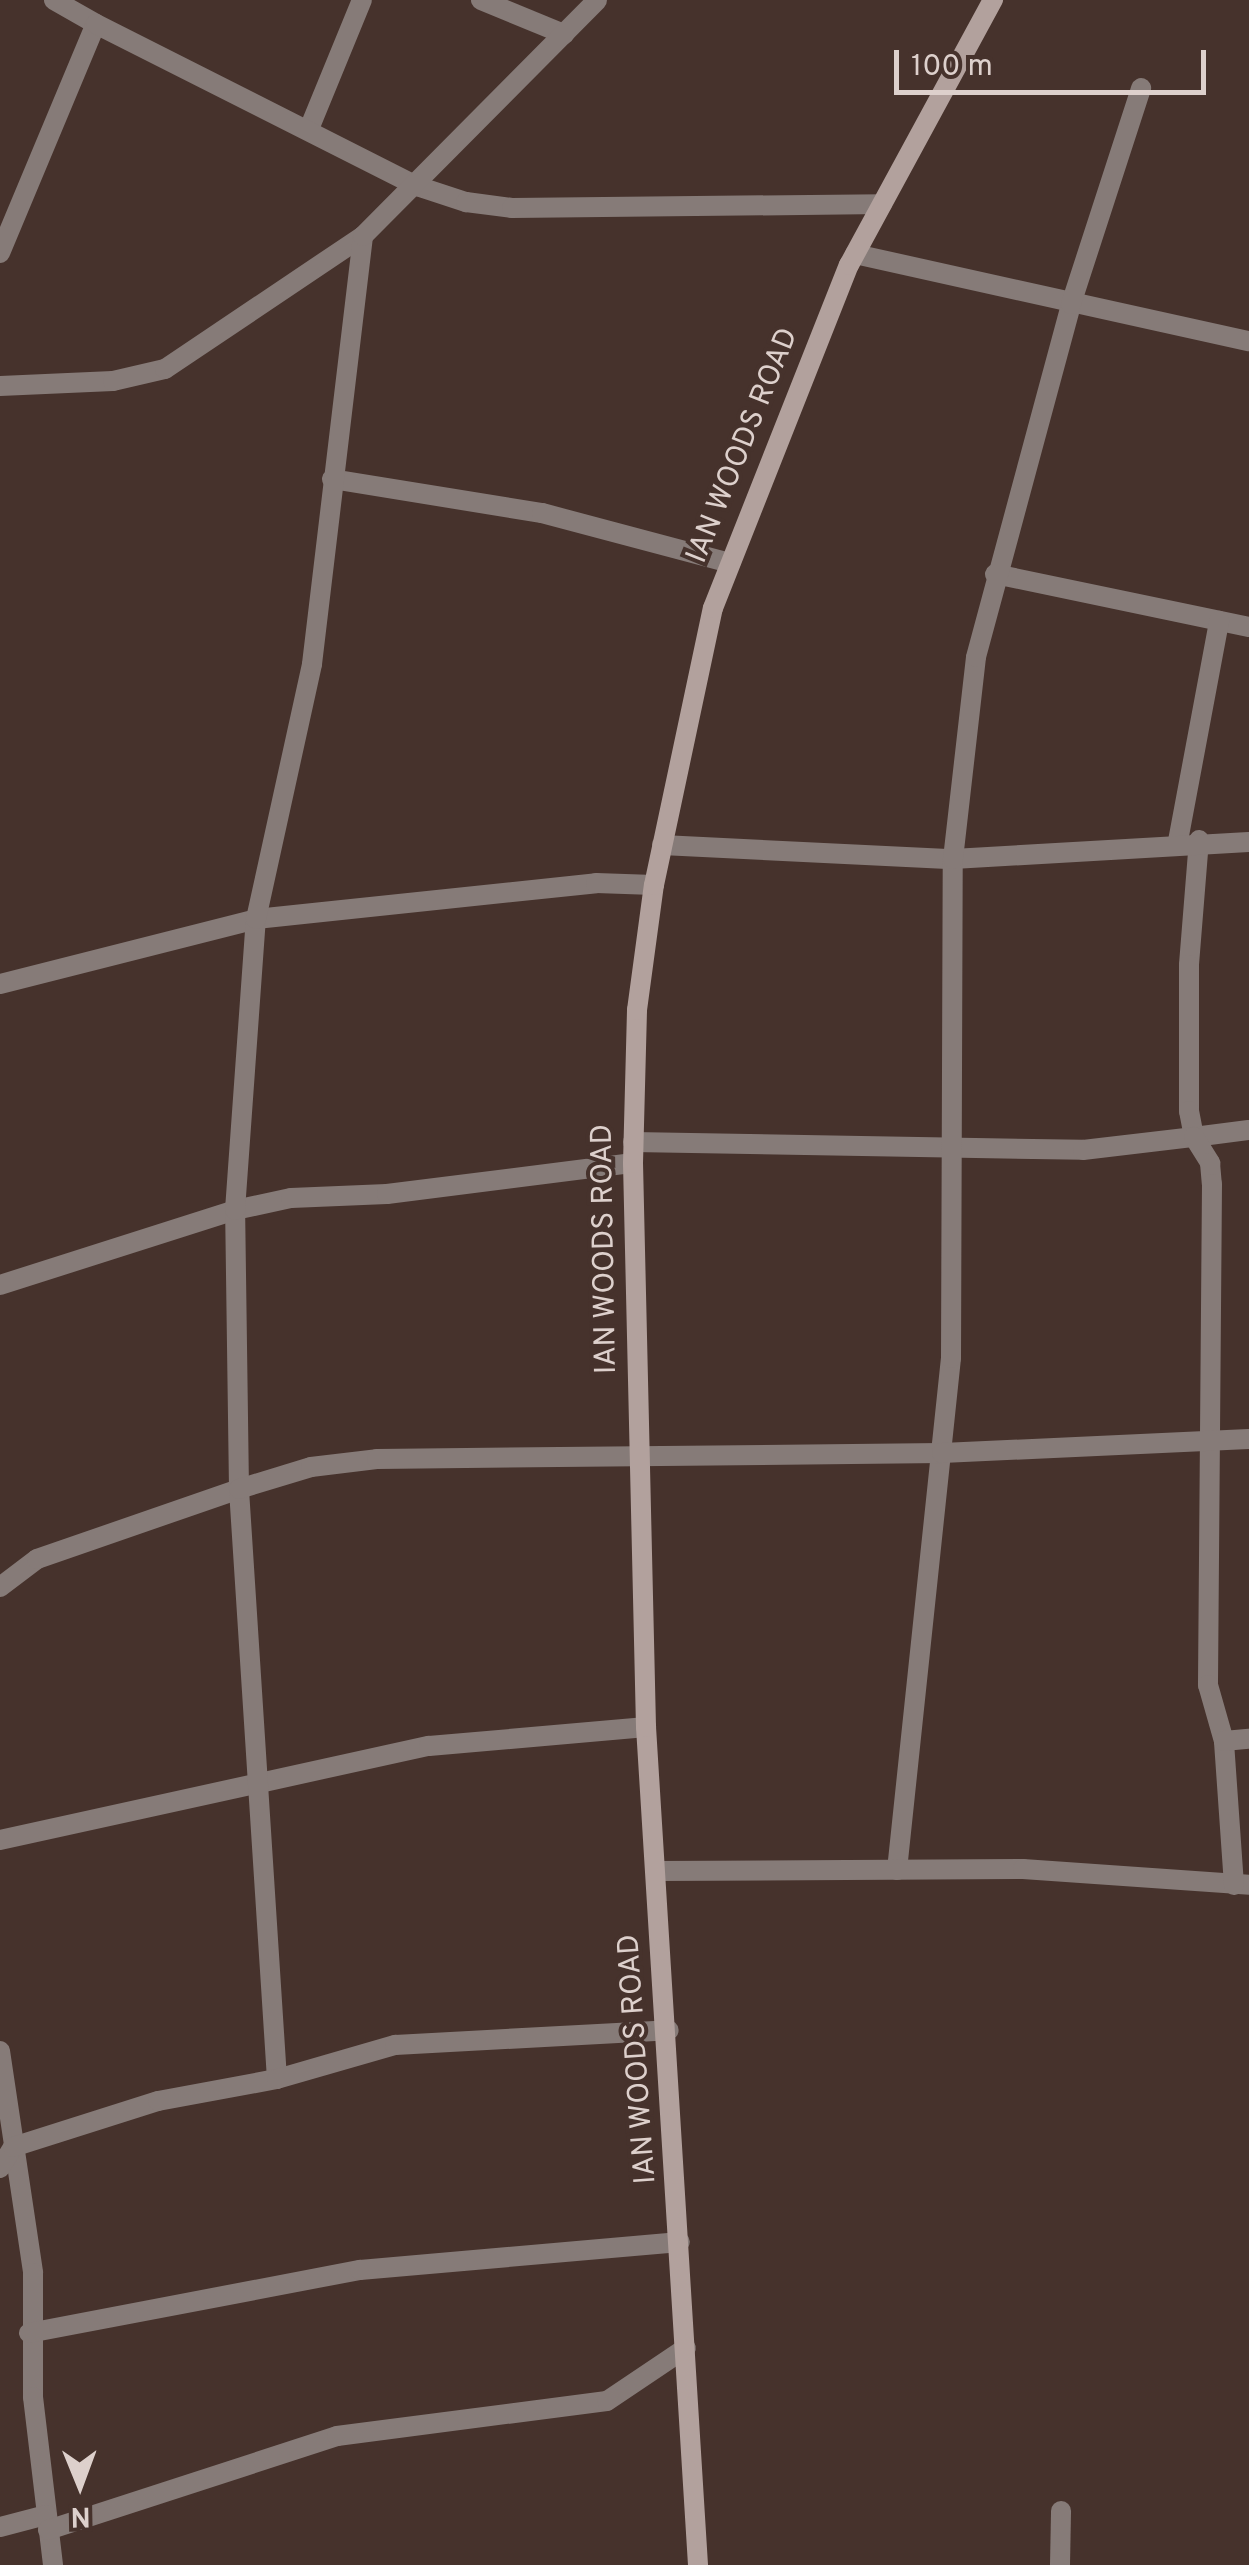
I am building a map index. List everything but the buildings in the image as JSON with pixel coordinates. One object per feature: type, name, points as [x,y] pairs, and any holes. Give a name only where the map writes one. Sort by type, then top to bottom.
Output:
[{"type":"street","points":[[54,0],[417,186],[512,208],[882,204]]},
{"type":"street","points":[[309,129],[362,0]]},
{"type":"street","points":[[481,0],[564,34]]},
{"type":"street","points":[[0,386],[113,380],[165,369],[363,236],[417,186],[597,0]]},
{"type":"street","name":"IAN WOODS ROAD","points":[[698,2565],[668,2030],[646,1727],[633,1153],[638,1010],[654,884],[686,723],[730,563],[855,254],[993,0]]},
{"type":"street","points":[[0,253],[96,24]]},
{"type":"street","points":[[897,1870],[956,1285],[950,1150],[953,859],[976,658],[995,574],[1071,304],[1141,88]]},
{"type":"street","points":[[277,2079],[239,1489],[235,1210],[256,918],[312,664],[363,236]]},
{"type":"street","points":[[855,254],[1249,341]]},
{"type":"street","points":[[332,479],[542,514],[730,563]]},
{"type":"street","points":[[995,574],[1249,627]]},
{"type":"street","points":[[657,1871],[1023,1869],[1241,1885],[1224,1741],[1208,1685],[1212,1184],[1210,1163],[1194,1137],[1189,965],[1189,841],[1219,620]]},
{"type":"street","points":[[662,846],[953,859],[1189,841],[1249,842]]},
{"type":"street","points":[[0,984],[256,918],[596,884],[654,884]]},
{"type":"street","points":[[0,1285],[235,1210],[633,1153],[1083,1150],[1249,1130]]},
{"type":"street","points":[[0,1587],[37,1559],[311,1466],[376,1459],[942,1453],[1249,1439]]},
{"type":"street","points":[[0,1840],[430,1746],[646,1727]]},
{"type":"street","points":[[1224,1741],[1249,1739]]},
{"type":"street","points":[[0,2168],[13,2147],[158,2101],[277,2079],[395,2044],[668,2030]]},
{"type":"street","points":[[0,2051],[32,2273],[29,2333],[53,2565]]},
{"type":"street","points":[[29,2333],[360,2270],[680,2242]]},
{"type":"street","points":[[0,2527],[47,2522],[337,2436],[607,2401],[686,2348]]},
{"type":"street","points":[[1060,2565],[1062,2510]]}]
